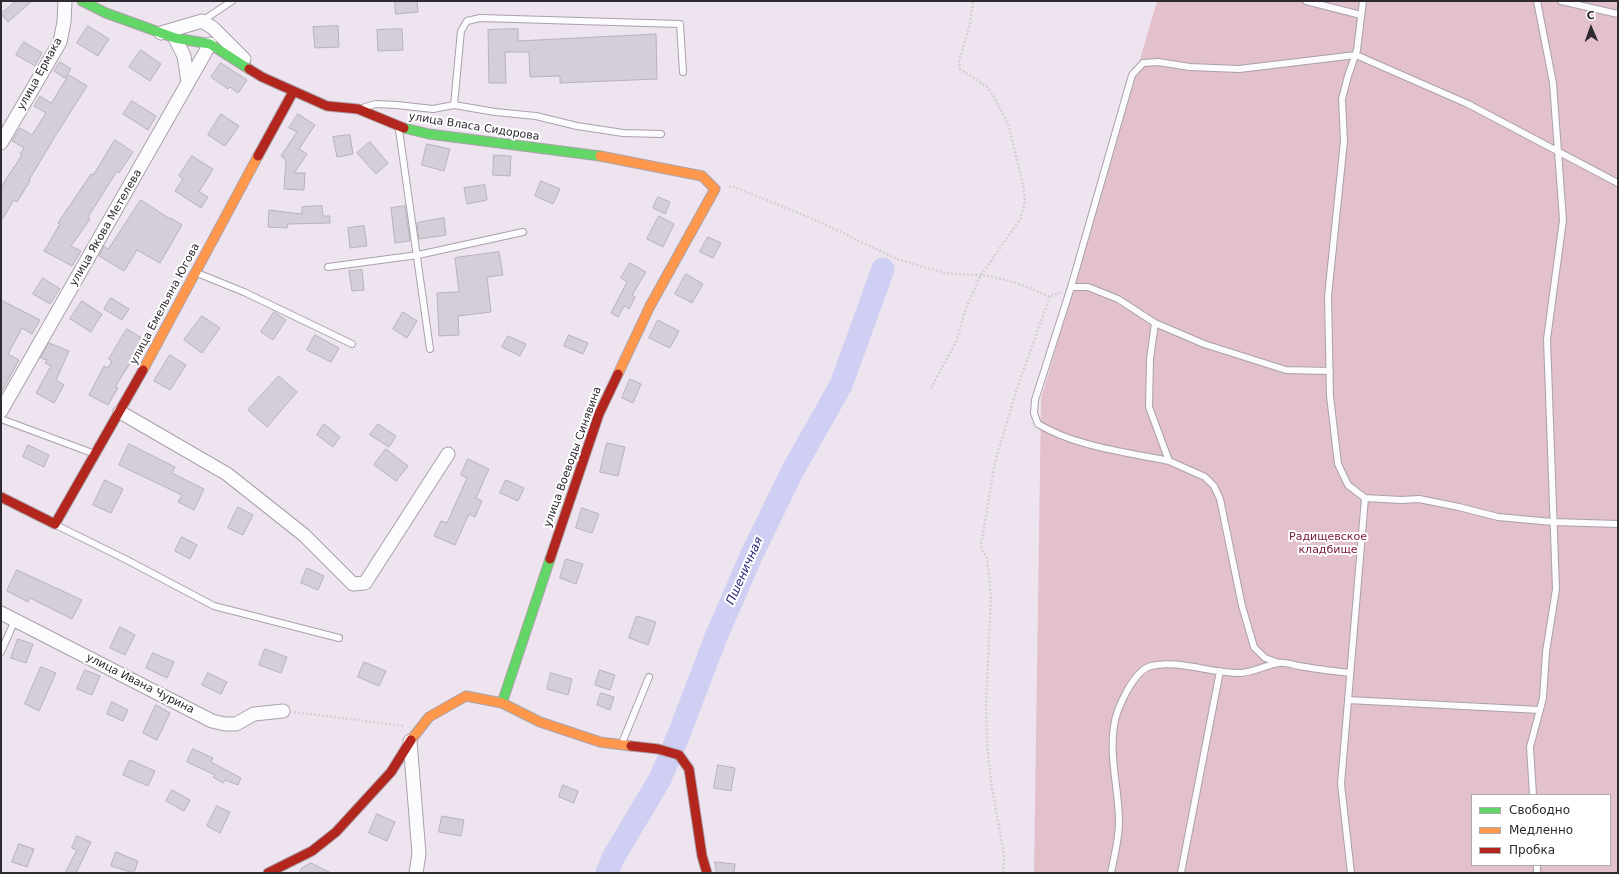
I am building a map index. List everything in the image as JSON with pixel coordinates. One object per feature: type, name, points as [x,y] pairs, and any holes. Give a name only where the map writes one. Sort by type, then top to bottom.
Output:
[{"type":"street","name":"улица Ермака","points":[[1,143],[60,42],[64,22],[65,1]]},
{"type":"street","name":"улица Власа Сидорова","points":[[82,1],[106,13],[175,38],[210,44],[262,77],[327,106],[358,109],[399,127],[436,135],[606,158],[702,176],[715,189]]},
{"type":"street","points":[[161,33],[202,21],[213,28],[262,77]]},
{"type":"street","points":[[175,38],[184,56],[188,82]]},
{"type":"street","name":"улица Якова Метелева","points":[[1,411],[210,44]]},
{"type":"street","name":"улица Емельяна Югова","points":[[55,524],[120,412],[293,92]]},
{"type":"street","name":"улица Воеводы Синявина","points":[[502,702],[599,414],[650,306],[715,189]]},
{"type":"street","points":[[120,412],[227,474],[304,535],[353,584],[365,583],[448,454]]},
{"type":"street","points":[[1,497],[55,524]]},
{"type":"street","name":"улица Ивана Чурина","points":[[1,613],[212,721],[225,724],[236,724],[254,714],[284,710]]},
{"type":"street","points":[[268,873],[312,851],[336,832],[391,772],[410,741],[429,717],[466,696],[502,702],[540,722],[600,742],[658,749],[679,755],[688,769],[702,856],[707,873]]},
{"type":"street","points":[[410,741],[419,854],[416,873]]},
{"type":"lane","points":[[202,21],[232,1]]},
{"type":"lane","points":[[1306,1],[1361,15]]},
{"type":"lane","points":[[1363,1],[1356,54],[1342,99],[1344,141],[1328,296],[1330,396],[1338,464],[1348,485],[1365,498],[1419,500],[1458,507],[1498,517],[1553,522],[1618,524]]},
{"type":"lane","points":[[1533,794],[1530,747],[1543,698],[1546,652],[1556,589],[1547,339],[1563,220],[1553,83],[1536,1]]},
{"type":"lane","points":[[1561,1],[1618,14]]},
{"type":"lane","points":[[454,105],[461,31],[467,21],[480,18],[680,24],[683,72]]},
{"type":"lane","points":[[1350,673],[1279,663],[1265,658],[1254,647],[1242,606],[1220,498],[1214,486],[1205,477],[1169,461],[1082,443],[1050,431],[1038,424],[1034,413],[1035,400],[1071,287],[1132,75],[1143,63],[1158,62],[1190,67],[1239,69],[1356,54],[1468,104],[1618,183]]},
{"type":"lane","points":[[358,109],[376,104],[433,109],[454,105],[496,112],[536,116],[577,126],[607,131],[661,134]]},
{"type":"lane","points":[[399,127],[430,349]]},
{"type":"lane","points":[[328,267],[418,255],[523,232]]},
{"type":"lane","points":[[195,272],[244,292],[352,344]]},
{"type":"lane","points":[[1071,287],[1088,287],[1118,299],[1155,323],[1204,344],[1286,370],[1330,371]]},
{"type":"lane","points":[[1155,323],[1150,360],[1149,407],[1169,461]]},
{"type":"lane","points":[[1,419],[96,454]]},
{"type":"lane","points":[[1351,873],[1341,784],[1365,498]]},
{"type":"lane","points":[[55,524],[214,606],[339,638]]},
{"type":"lane","points":[[1,652],[15,620]]},
{"type":"lane","points":[[1111,873],[1116,851],[1119,823],[1113,770],[1114,726],[1119,706],[1127,690],[1138,676],[1149,666],[1166,665],[1241,673],[1279,663]]},
{"type":"lane","points":[[1181,873],[1220,671]]},
{"type":"lane","points":[[621,744],[648,677]]},
{"type":"lane","points":[[1348,700],[1540,710]]},
{"type":"path","points":[[931,388],[956,342],[966,308],[981,275],[1021,218],[1025,200],[1023,184],[1008,124],[994,95],[987,87],[960,69],[958,62],[970,24],[973,1]]},
{"type":"path","points":[[715,189],[732,186],[811,218],[896,259],[944,273],[967,276],[981,275],[1017,283],[1050,297]]},
{"type":"path","points":[[1003,873],[1004,855],[987,742],[986,704],[991,595],[987,558],[981,545],[995,462],[1018,385],[1050,297],[1071,287]]},
{"type":"path","points":[[284,710],[420,728]]},
{"type":"green space","name":"Радищевское кладбище","points":[[1157,1],[1618,1],[1618,873],[1034,873],[1041,399]]},
{"type":"building","points":[[16,1],[32,1],[8,22],[1,14]]},
{"type":"building","points":[[395,1],[417,1],[418,12],[396,14]]},
{"type":"building","points":[[88,26],[109,39],[98,56],[77,43]]},
{"type":"building","points":[[338,26],[339,47],[315,48],[313,27]]},
{"type":"building","points":[[402,29],[403,50],[378,51],[377,30]]},
{"type":"building","points":[[518,29],[518,41],[656,34],[657,79],[560,83],[560,76],[530,77],[529,52],[505,52],[506,83],[489,83],[488,30]]},
{"type":"building","points":[[24,42],[42,53],[35,66],[16,55]]},
{"type":"building","points":[[141,50],[161,64],[150,81],[129,67]]},
{"type":"building","points":[[60,62],[71,69],[65,78],[54,71]]},
{"type":"building","points":[[221,63],[247,80],[238,93],[230,87],[228,89],[211,77]]},
{"type":"building","points":[[69,75],[87,86],[54,138],[17,202],[14,200],[1,221],[1,187],[22,155],[20,154],[24,148],[12,141],[20,128],[32,135],[46,113],[34,106],[40,96],[51,103]]},
{"type":"building","points":[[132,101],[156,116],[148,130],[123,114]]},
{"type":"building","points":[[221,114],[239,126],[225,146],[208,135]]},
{"type":"building","points":[[298,114],[315,125],[299,149],[307,154],[294,173],[305,173],[304,190],[284,189],[286,160],[281,156],[297,132],[289,128]]},
{"type":"building","points":[[350,135],[353,154],[337,157],[333,137]]},
{"type":"building","points":[[115,140],[133,152],[119,173],[117,171],[88,217],[90,219],[71,246],[81,251],[72,266],[44,251],[60,224],[58,223],[91,174],[93,175]]},
{"type":"building","points":[[370,142],[388,163],[376,174],[357,153]]},
{"type":"building","points":[[427,144],[450,149],[444,171],[422,165]]},
{"type":"building","points":[[494,155],[511,156],[510,176],[493,175]]},
{"type":"building","points":[[192,156],[213,169],[199,192],[208,197],[201,208],[175,191],[183,179],[179,176]]},
{"type":"building","points":[[541,181],[560,189],[553,204],[535,196]]},
{"type":"building","points":[[485,185],[487,200],[467,204],[464,188]]},
{"type":"building","points":[[658,197],[670,202],[665,214],[653,208]]},
{"type":"building","points":[[141,200],[182,225],[160,263],[137,250],[124,271],[99,256],[104,246],[108,249]]},
{"type":"building","points":[[322,206],[323,216],[330,216],[330,223],[288,224],[287,228],[268,227],[269,210],[302,214],[302,207]]},
{"type":"building","points":[[405,206],[410,241],[395,243],[391,208]]},
{"type":"building","points":[[659,216],[674,224],[663,247],[647,239]]},
{"type":"building","points":[[444,218],[446,235],[419,239],[417,223]]},
{"type":"building","points":[[364,226],[367,246],[350,248],[348,228]]},
{"type":"building","points":[[708,237],[721,243],[713,258],[700,252]]},
{"type":"building","points":[[499,252],[503,275],[487,277],[491,312],[458,316],[459,335],[439,336],[437,293],[459,292],[455,258]]},
{"type":"building","points":[[630,263],[646,272],[632,295],[635,297],[629,309],[624,306],[618,317],[611,313],[627,282],[621,278]]},
{"type":"building","points":[[362,270],[364,290],[352,291],[349,271]]},
{"type":"building","points":[[686,274],[703,284],[692,303],[675,294]]},
{"type":"building","points":[[43,278],[60,289],[50,304],[33,294]]},
{"type":"building","points":[[111,298],[129,309],[122,320],[104,309]]},
{"type":"building","points":[[1,300],[40,320],[32,334],[22,328],[8,354],[19,360],[1,393]]},
{"type":"building","points":[[82,301],[102,314],[91,332],[70,319]]},
{"type":"building","points":[[274,312],[286,320],[273,340],[261,332]]},
{"type":"building","points":[[403,312],[417,321],[407,338],[393,329]]},
{"type":"building","points":[[202,316],[220,328],[202,353],[184,340]]},
{"type":"building","points":[[658,320],[679,331],[670,348],[649,338]]},
{"type":"building","points":[[127,329],[145,340],[115,387],[118,388],[108,405],[89,395],[104,366],[108,368],[112,361],[109,359]]},
{"type":"building","points":[[315,335],[339,348],[331,362],[307,350]]},
{"type":"building","points":[[569,335],[588,343],[583,354],[564,346]]},
{"type":"building","points":[[508,336],[526,344],[520,356],[502,347]]},
{"type":"building","points":[[49,343],[69,351],[56,380],[64,385],[54,403],[36,393],[51,366],[45,363],[47,360],[41,358]]},
{"type":"building","points":[[170,355],[186,365],[170,390],[154,381]]},
{"type":"building","points":[[279,376],[297,392],[267,427],[248,410]]},
{"type":"building","points":[[630,379],[641,384],[633,403],[622,398]]},
{"type":"building","points":[[324,424],[340,437],[333,447],[317,435]]},
{"type":"building","points":[[378,424],[396,436],[389,447],[370,435]]},
{"type":"building","points":[[607,443],[625,447],[618,476],[600,472]]},
{"type":"building","points":[[129,444],[175,467],[172,473],[204,489],[194,510],[178,502],[182,495],[119,465]]},
{"type":"building","points":[[28,445],[49,455],[44,467],[23,457]]},
{"type":"building","points":[[386,449],[408,466],[396,481],[374,465]]},
{"type":"building","points":[[468,459],[489,469],[476,498],[482,501],[475,517],[469,514],[455,545],[434,536],[441,521],[447,523],[467,478],[461,475]]},
{"type":"building","points":[[105,480],[123,489],[111,513],[93,505]]},
{"type":"building","points":[[506,480],[524,488],[518,501],[500,493]]},
{"type":"building","points":[[238,507],[253,515],[243,535],[228,528]]},
{"type":"building","points":[[582,508],[599,514],[592,533],[576,528]]},
{"type":"building","points":[[182,537],[197,545],[190,559],[175,551]]},
{"type":"building","points":[[566,559],[583,564],[576,584],[560,578]]},
{"type":"building","points":[[307,568],[324,576],[318,590],[301,583]]},
{"type":"building","points":[[17,570],[82,600],[72,619],[30,598],[28,602],[7,591]]},
{"type":"building","points":[[637,616],[656,622],[648,645],[629,638]]},
{"type":"building","points":[[120,627],[135,635],[125,655],[110,648]]},
{"type":"building","points":[[18,639],[33,644],[26,663],[11,658]]},
{"type":"building","points":[[265,649],[287,657],[281,673],[259,665]]},
{"type":"building","points":[[153,653],[174,662],[167,678],[146,668]]},
{"type":"building","points":[[364,662],[386,671],[379,686],[358,677]]},
{"type":"building","points":[[41,667],[56,673],[39,711],[25,704]]},
{"type":"building","points":[[85,670],[100,676],[92,695],[77,689]]},
{"type":"building","points":[[600,670],[615,675],[610,690],[595,685]]},
{"type":"building","points":[[208,673],[227,682],[221,694],[202,685]]},
{"type":"building","points":[[551,673],[572,679],[568,695],[547,689]]},
{"type":"building","points":[[601,693],[614,697],[610,710],[597,705]]},
{"type":"building","points":[[112,702],[128,710],[123,721],[107,714]]},
{"type":"building","points":[[156,705],[170,713],[157,740],[143,733]]},
{"type":"building","points":[[193,749],[213,758],[211,762],[241,778],[238,785],[225,780],[223,783],[213,777],[215,775],[187,762]]},
{"type":"building","points":[[130,760],[155,771],[148,786],[123,775]]},
{"type":"building","points":[[718,765],[735,768],[731,791],[714,788]]},
{"type":"building","points":[[563,785],[578,791],[574,803],[559,797]]},
{"type":"building","points":[[172,790],[190,800],[184,811],[166,801]]},
{"type":"building","points":[[217,806],[230,812],[220,833],[207,826]]},
{"type":"building","points":[[377,814],[395,822],[387,841],[369,833]]},
{"type":"building","points":[[442,816],[464,820],[461,836],[439,832]]},
{"type":"building","points":[[77,836],[91,842],[76,873],[65,873],[77,850],[72,848]]},
{"type":"building","points":[[19,844],[34,849],[27,867],[12,862]]},
{"type":"building","points":[[116,852],[138,861],[134,873],[111,866]]},
{"type":"building","points":[[715,862],[735,864],[734,873],[717,873]]},
{"type":"building","points":[[311,863],[331,873],[299,873],[302,868]]},
{"type":"waterway","name":"Пшеничная","points":[[607,873],[613,858],[660,779],[716,637],[752,554],[793,470],[841,385],[883,269]]},
{"type":"traffic: fast","points":[[82,1],[106,13],[175,38],[210,44],[249,69]]},
{"type":"traffic: fast","points":[[404,128],[429,134],[600,156]]},
{"type":"traffic: fast","points":[[502,703],[550,559]]},
{"type":"traffic: slow","points":[[143,370],[258,156]]},
{"type":"traffic: slow","points":[[600,156],[702,176],[715,189],[650,306],[618,374]]},
{"type":"traffic: slow","points":[[411,740],[429,717],[466,696],[502,703],[540,722],[600,742],[631,746]]},
{"type":"traffic: jam","points":[[249,69],[262,77],[327,106],[358,109],[404,128]]},
{"type":"traffic: jam","points":[[258,156],[293,92]]},
{"type":"traffic: jam","points":[[1,497],[55,524],[143,370]]},
{"type":"traffic: jam","points":[[550,559],[599,414],[618,374]]},
{"type":"traffic: jam","points":[[268,873],[312,851],[336,832],[391,772],[411,740]]},
{"type":"traffic: jam","points":[[631,746],[658,749],[679,755],[689,769],[702,856],[707,873]]}]
